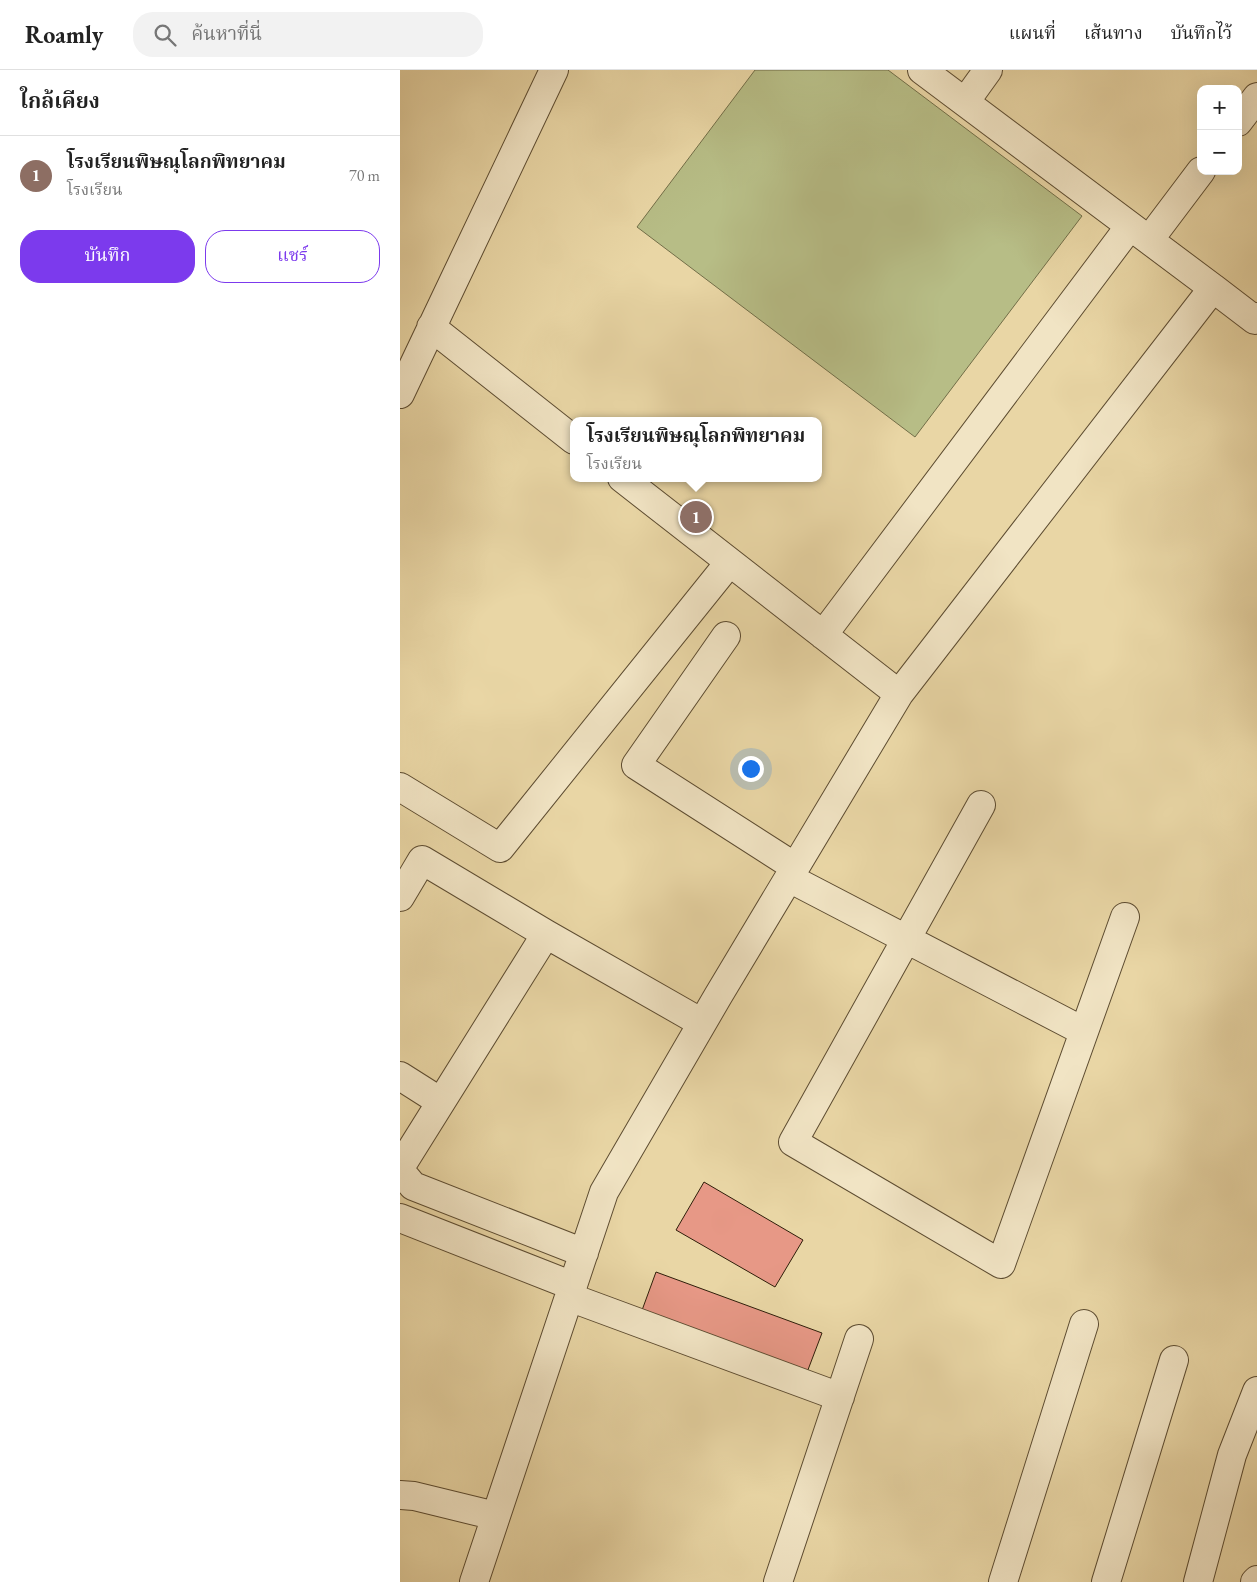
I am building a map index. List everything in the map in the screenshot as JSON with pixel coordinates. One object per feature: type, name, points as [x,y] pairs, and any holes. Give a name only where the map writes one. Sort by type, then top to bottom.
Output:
[{"type":"street","points":[[400,394],[554,70]]},
{"type":"street","points":[[922,70],[1254,320],[1257,317]]},
{"type":"street","points":[[964,102],[988,70]]},
{"type":"street","points":[[1242,117],[1257,97]]},
{"type":"street","points":[[823,635],[1139,233],[1197,175]]},
{"type":"street","points":[[474,1582],[604,1192],[702,1023],[899,694],[1213,288]]},
{"type":"street","points":[[431,327],[570,437]]},
{"type":"street","points":[[627,482],[899,694]]},
{"type":"street","points":[[400,787],[500,848],[729,563]]},
{"type":"street","points":[[726,636],[636,766],[792,872],[906,939],[1083,1031]]},
{"type":"street","points":[[981,805],[793,1142],[1001,1264],[1125,917]]},
{"type":"street","points":[[400,897],[422,860],[546,934],[702,1023]]},
{"type":"street","points":[[546,934],[402,1166],[402,1172],[413,1186],[584,1253]]},
{"type":"street","points":[[400,1076],[441,1102]]},
{"type":"street","points":[[400,1218],[571,1292],[840,1396]]},
{"type":"street","points":[[1003,1582],[1084,1324]]},
{"type":"street","points":[[778,1582],[860,1338]]},
{"type":"street","points":[[1106,1582],[1174,1360]]},
{"type":"street","points":[[1198,1582],[1232,1456],[1257,1391]]},
{"type":"street","points":[[400,1495],[414,1496],[496,1516]]},
{"type":"green space","points":[[755,70],[888,70],[1082,216],[915,437],[637,227]]},
{"type":"building","points":[[704,1182],[803,1240],[775,1287],[676,1230]]},
{"type":"building","points":[[656,1272],[822,1333],[806,1375],[641,1313]]},
{"type":"place","name":"โรงเรียนพิษณุโลกพิทยาคม","points":[[696,517]]}]
